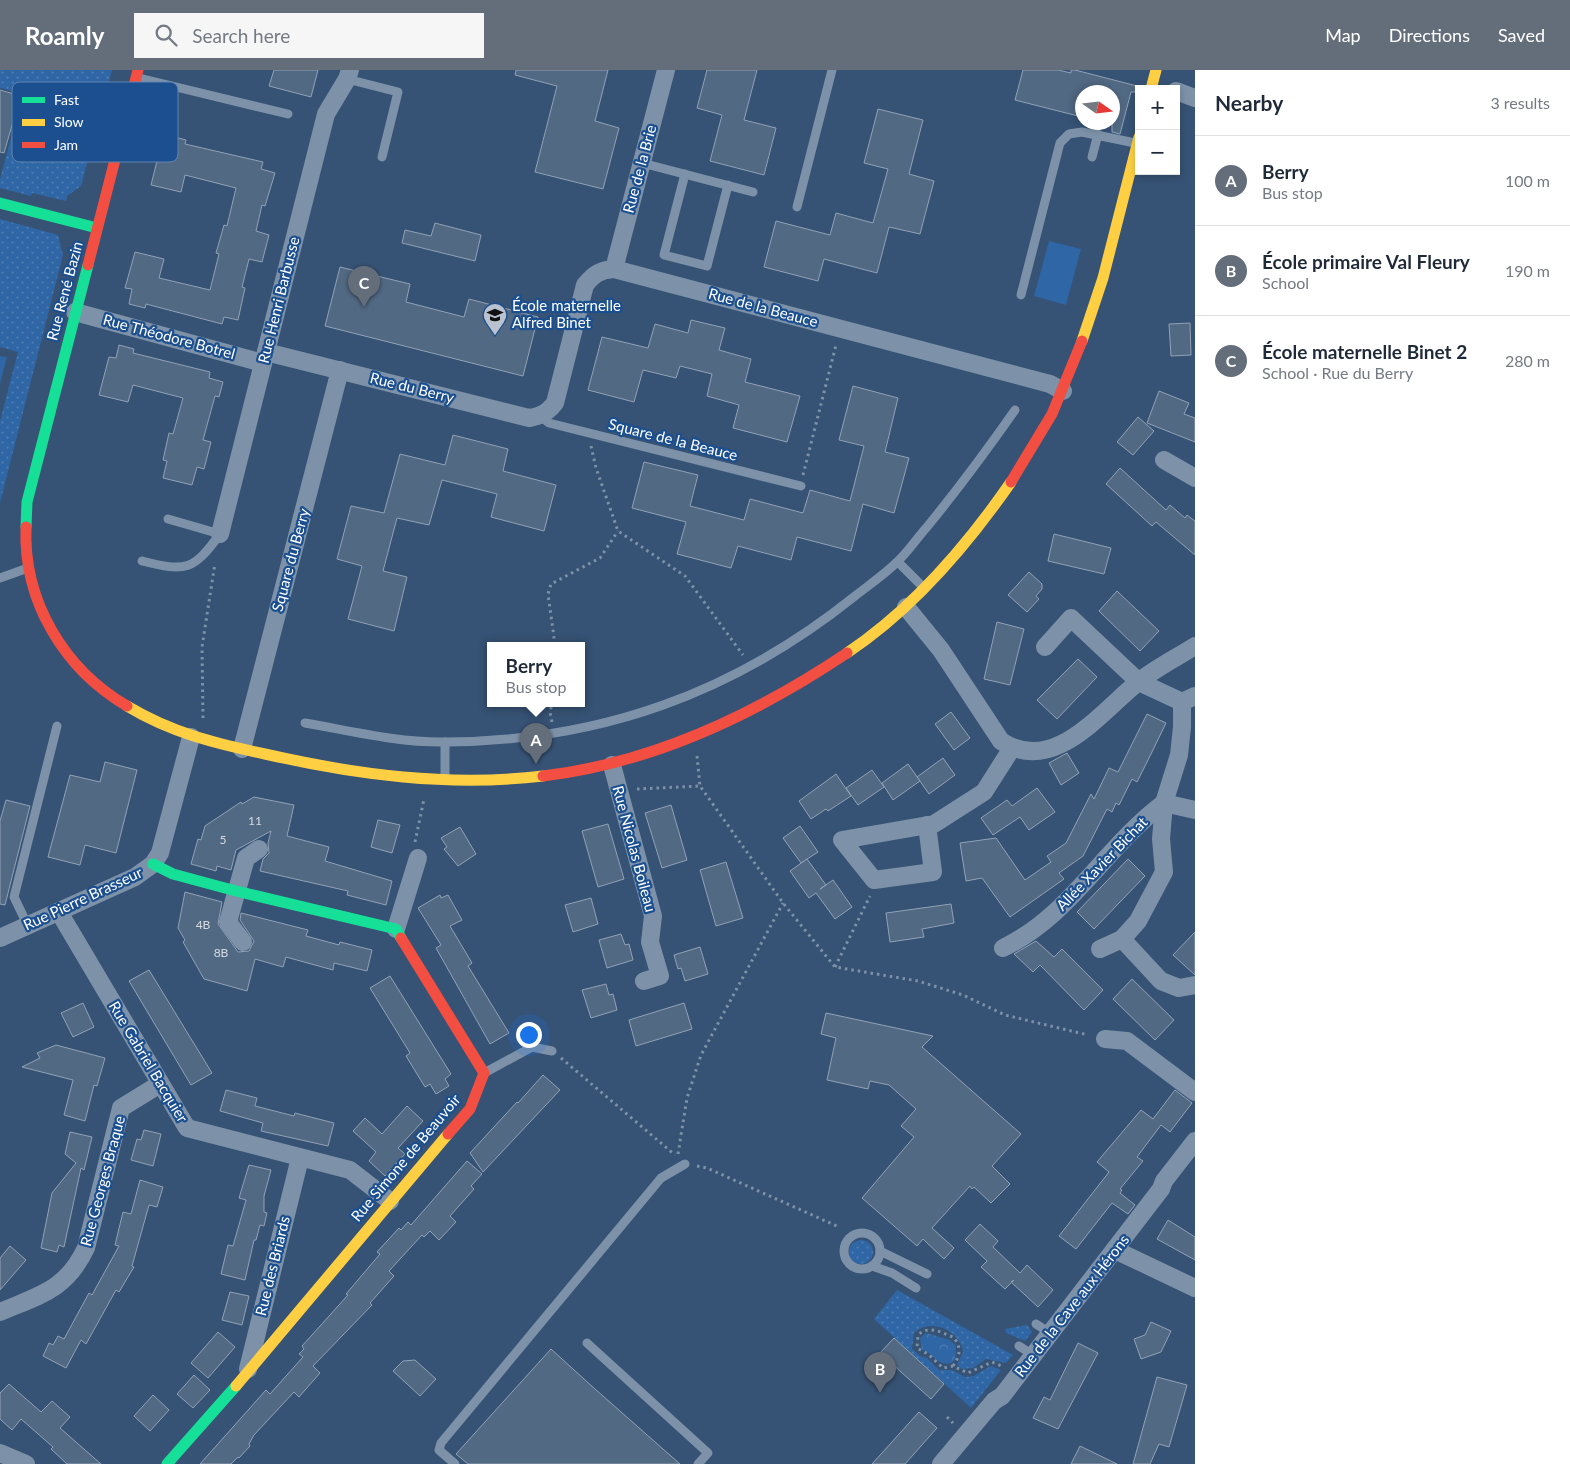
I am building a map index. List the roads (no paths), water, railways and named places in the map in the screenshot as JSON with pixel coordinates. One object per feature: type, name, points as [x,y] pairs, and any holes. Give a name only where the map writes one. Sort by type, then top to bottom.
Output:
[{"type":"street","name":"Rue de la Brie","points":[[614,269],[666,70]]},
{"type":"street","name":"Rue Henri Barbusse","points":[[220,534],[326,114],[348,74]]},
{"type":"street","points":[[1180,92],[1195,98]]},
{"type":"street","name":"Rue René Bazin","points":[[114,162],[31,482],[24,521],[28,568],[38,606],[48,629],[76,666],[91,681],[126,708],[158,724],[197,731],[242,749],[334,770],[382,777],[445,781],[519,779],[612,764],[696,735],[758,707],[804,682],[848,652],[906,607],[925,589],[1000,500],[1036,444],[1063,391],[1096,300],[1135,151]]},
{"type":"street","points":[[0,203],[97,228]]},
{"type":"street","points":[[540,416],[549,411],[554,403],[585,285],[593,275],[602,270],[614,269]]},
{"type":"street","name":"Rue de la Beauce","points":[[614,269],[1050,384],[1063,391]]},
{"type":"street","name":"Rue Théodore Botrel","points":[[75,312],[264,357]]},
{"type":"street","name":"Rue du Berry","points":[[264,357],[340,370],[529,418],[540,416]]},
{"type":"street","name":"Square du Berry","points":[[242,749],[340,370]]},
{"type":"street","points":[[1164,460],[1195,478]]},
{"type":"street","points":[[906,607],[963,682],[1001,741],[1012,748],[1037,752],[1061,745],[1074,737],[1139,682],[1195,646]]},
{"type":"street","points":[[1045,647],[1071,618],[1139,682],[1188,699],[1182,726],[1179,755],[1164,804],[1161,839],[1164,872],[1138,921],[1122,940],[1100,948]]},
{"type":"street","name":"Rue Pierre Brasseur","points":[[0,938],[135,877],[153,864],[164,842],[197,731]]},
{"type":"street","points":[[927,825],[933,872],[874,880],[842,840],[927,825],[934,824],[984,792],[1012,748]]},
{"type":"street","name":"Rue Nicolas Boileau","points":[[612,764],[652,916],[650,942],[660,976],[644,981]]},
{"type":"street","points":[[1164,804],[1195,810]]},
{"type":"street","name":"Allée Xavier Bichat","points":[[1003,948],[1045,923],[1142,820],[1164,804]]},
{"type":"street","points":[[243,942],[228,922],[246,858],[259,849]]},
{"type":"street","points":[[396,929],[418,858]]},
{"type":"street","points":[[153,864],[173,874],[236,891],[396,929],[484,1073]]},
{"type":"street","name":"Rue Gabriel Bacquier","points":[[59,912],[188,1128],[350,1170],[390,1201]]},
{"type":"street","points":[[1122,940],[1161,981],[1180,988],[1195,984]]},
{"type":"street","points":[[1105,1040],[1127,1041],[1195,1092]]},
{"type":"street","name":"Rue Simone de Beauvoir","points":[[167,1464],[247,1374],[390,1201],[470,1109],[478,1093],[484,1073]]},
{"type":"street","name":"Rue Georges Braque","points":[[0,1312],[54,1289],[78,1265],[86,1248],[122,1108],[160,1084]]},
{"type":"street","name":"Rue de la Cave aux Hérons","points":[[941,1464],[994,1401],[1002,1396],[1026,1351],[1043,1328],[1115,1250],[1195,1141]]},
{"type":"street","name":"Rue des Briards","points":[[247,1374],[300,1158]]},
{"type":"street","points":[[1115,1250],[1195,1288]]},
{"type":"street","points":[[0,1453],[26,1464]]},
{"type":"lane","points":[[798,207],[832,70]]},
{"type":"lane","points":[[137,74],[167,82]]},
{"type":"lane","points":[[348,74],[398,92],[382,157]]},
{"type":"lane","points":[[178,85],[288,114]]},
{"type":"lane","points":[[1021,295],[1060,143],[1069,134],[1082,132],[1135,140]]},
{"type":"lane","points":[[1092,157],[1098,134]]},
{"type":"lane","points":[[642,163],[753,192]]},
{"type":"lane","points":[[685,174],[664,254],[707,266],[728,185]]},
{"type":"lane","points":[[305,723],[409,740],[445,742],[540,737],[602,725],[678,702],[751,667],[823,622],[898,562],[954,495],[1016,410]]},
{"type":"lane","name":"Square de la Beauce","points":[[540,416],[549,423],[800,486]]},
{"type":"lane","points":[[142,561],[168,567],[187,566],[203,558],[220,534],[168,519]]},
{"type":"lane","points":[[898,562],[925,589]]},
{"type":"lane","points":[[0,578],[28,568]]},
{"type":"lane","points":[[28,926],[14,897],[57,726]]},
{"type":"lane","points":[[445,742],[445,781]]},
{"type":"lane","points":[[484,1073],[532,1047],[552,1051]]},
{"type":"lane","points":[[455,1464],[439,1450],[441,1443],[662,1178],[685,1164]]},
{"type":"lane","points":[[872,1266],[879,1257],[880,1251],[876,1240],[866,1234],[854,1235],[846,1243],[844,1254],[850,1265],[860,1269],[872,1266],[892,1273],[916,1288]]},
{"type":"lane","points":[[880,1251],[927,1274]]},
{"type":"lane","points":[[587,1343],[708,1453],[698,1464]]},
{"type":"place","name":"École maternelle Binet 2","points":[[364,307]]},
{"type":"place","name":"École maternelle Alfred Binet","points":[[495,336]]},
{"type":"place","name":"Berry","points":[[536,764]]},
{"type":"place","name":"École primaire Val Fleury","points":[[880,1393]]}]
